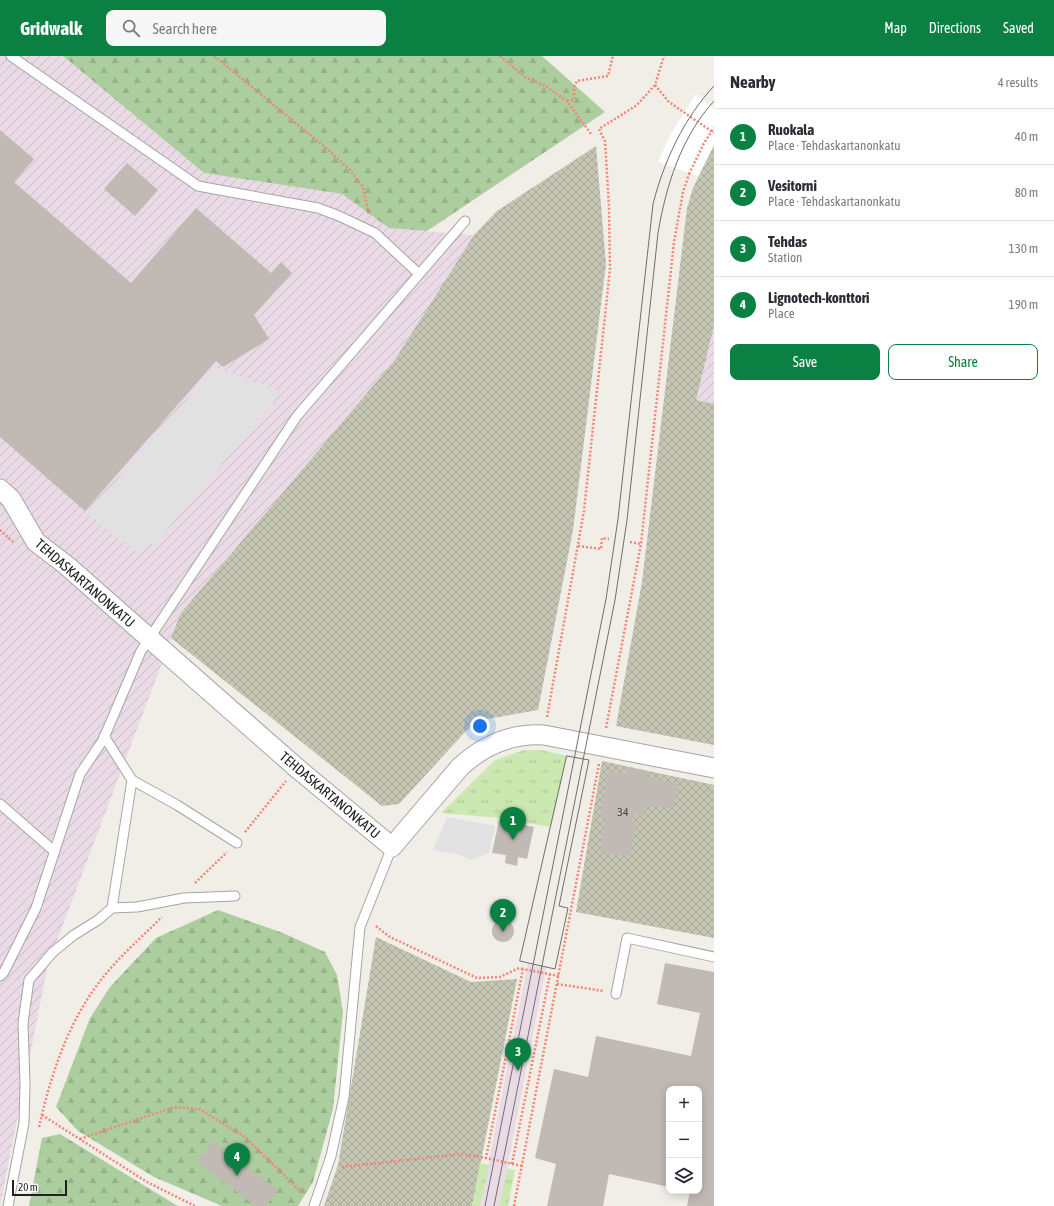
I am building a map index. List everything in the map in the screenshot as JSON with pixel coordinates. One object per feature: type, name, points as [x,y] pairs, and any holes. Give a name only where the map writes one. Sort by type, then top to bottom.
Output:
[{"type":"street","name":"TEHDASKARTANONKATU","points":[[0,489],[11,499],[36,542],[66,565],[298,769],[392,847],[460,767],[487,746],[501,740],[530,734],[601,753],[714,768]]},
{"type":"lane","points":[[11,56],[198,186],[318,208],[375,233],[418,273]]},
{"type":"lane","points":[[0,976],[4,972],[36,908],[80,774],[104,736],[141,651],[297,416],[464,221]]},
{"type":"lane","points":[[104,736],[132,780],[177,805],[237,842]]},
{"type":"lane","points":[[112,908],[132,780]]},
{"type":"lane","points":[[0,804],[54,851]]},
{"type":"lane","points":[[314,1206],[327,1169],[344,1097],[360,927],[392,847]]},
{"type":"lane","points":[[8,1206],[24,1123],[25,1084],[23,1023],[29,980],[53,952],[74,935],[98,920],[112,908],[137,907],[179,899],[235,896]]},
{"type":"lane","points":[[616,994],[627,938],[714,957]]},
{"type":"path","points":[[214,56],[325,147],[350,170],[363,187],[369,215],[375,233]]},
{"type":"path","points":[[500,56],[526,78],[544,85],[567,101],[591,134]]},
{"type":"path","points":[[567,101],[574,100],[574,87],[577,81],[608,76],[613,56]]},
{"type":"path","points":[[540,717],[547,717],[584,511],[610,269],[609,207],[605,148],[599,129],[637,105],[655,85],[664,56]]},
{"type":"path","points":[[655,85],[669,102],[714,133]]},
{"type":"path","points":[[514,1206],[641,544],[674,242],[683,192],[704,143],[714,128]]},
{"type":"path","points":[[578,546],[601,549],[602,538],[609,539]]},
{"type":"path","points":[[630,542],[641,544]]},
{"type":"path","points":[[38,1130],[62,1048],[92,993],[105,975],[237,842],[280,786]]},
{"type":"path","points":[[378,920],[376,928],[390,937],[477,978],[500,977],[519,968],[559,976]]},
{"type":"path","points":[[486,1158],[523,969]]},
{"type":"path","points":[[512,1164],[550,974]]},
{"type":"path","points":[[557,984],[589,988]]},
{"type":"path","points":[[80,1139],[174,1107],[199,1109],[246,1137],[298,1189],[318,1195]]},
{"type":"path","points":[[42,1115],[146,1182],[195,1206]]},
{"type":"path","points":[[327,1169],[462,1154],[522,1166]]},
{"type":"shaded area","points":[[0,56],[63,56],[204,173],[342,194],[389,228],[474,235],[394,361],[181,613],[48,964],[0,1206]]},
{"type":"shaded area","points":[[714,145],[714,325],[696,400],[714,404],[714,745],[616,726],[642,582],[687,208],[693,188]]},
{"type":"shaded area","points":[[596,146],[606,264],[573,530],[538,710],[487,719],[467,730],[399,804],[382,806],[171,638],[181,613],[394,361],[474,235],[497,211]]},
{"type":"shaded area","points":[[714,325],[714,404],[696,400]]},
{"type":"shaded area","points":[[215,367],[282,392],[158,540],[138,553],[87,514]]},
{"type":"shaded area","points":[[602,761],[714,785],[714,938],[576,912]]},
{"type":"shaded area","points":[[447,817],[495,826],[489,853],[471,860],[461,855],[433,850]]},
{"type":"shaded area","points":[[376,937],[471,982],[517,979],[472,1206],[324,1206],[338,1165]]},
{"type":"shaded area","points":[[528,963],[546,967],[507,1169],[499,1206],[480,1206]]},
{"type":"green space","points":[[63,56],[542,56],[605,112],[427,231],[389,228],[342,194],[204,173]]},
{"type":"green space","points":[[524,750],[542,750],[567,756],[551,827],[500,818],[441,813],[495,760]]},
{"type":"green space","points":[[218,910],[283,933],[325,952],[337,975],[343,1012],[333,1109],[313,1182],[298,1206],[222,1206],[154,1177],[78,1131],[56,1107],[90,1018],[110,987],[156,938]]},
{"type":"green space","points":[[60,1134],[179,1206],[29,1206],[42,1138]]},
{"type":"green space","points":[[480,1163],[489,1165],[480,1206],[472,1206]]},
{"type":"green space","points":[[507,1169],[515,1170],[508,1206],[499,1206]]},
{"type":"pier","points":[[696,94],[714,109],[714,145],[698,176],[658,162],[670,135]]},
{"type":"building","points":[[0,130],[34,159],[14,182],[131,283],[196,208],[271,273],[281,262],[292,273],[254,315],[269,339],[223,367],[216,361],[85,511],[0,437]]},
{"type":"building","points":[[127,163],[158,190],[135,216],[104,189]]},
{"type":"building","points":[[627,768],[648,772],[646,778],[678,784],[673,809],[645,804],[643,816],[633,814],[632,822],[636,823],[630,857],[600,851],[606,818],[600,817],[609,771],[626,774]]},
{"type":"building","points":[[499,820],[534,827],[527,859],[518,857],[517,866],[505,863],[506,855],[492,853]]},
{"type":"building","points":[[499,920],[507,920],[514,927],[514,935],[507,942],[499,942],[492,935],[492,927]]},
{"type":"building","points":[[665,963],[714,972],[714,1206],[687,1206],[689,1194],[702,1194],[702,1086],[666,1086],[666,1186],[609,1174],[603,1206],[547,1206],[556,1164],[535,1158],[554,1069],[588,1077],[596,1036],[691,1056],[700,1013],[657,1004]]},
{"type":"building","points":[[212,1141],[278,1190],[266,1206],[255,1206],[197,1162]]},
{"type":"tram line","points":[[485,1206],[606,599],[618,519],[653,204],[663,172],[676,141],[693,112],[714,86]]},
{"type":"tram line","points":[[494,1206],[615,600],[627,520],[661,215],[665,198],[684,146],[692,130],[714,101]]},
{"type":"tram line","points":[[567,756],[589,760],[559,906],[568,908],[555,969],[520,961],[567,756]]},
{"type":"place","name":"Ruokala","points":[[513,840]]},
{"type":"place","name":"Vesitorni","points":[[503,932]]},
{"type":"place","name":"Tehdas","points":[[518,1071]]},
{"type":"place","name":"Lignotech-konttori","points":[[237,1176]]}]
